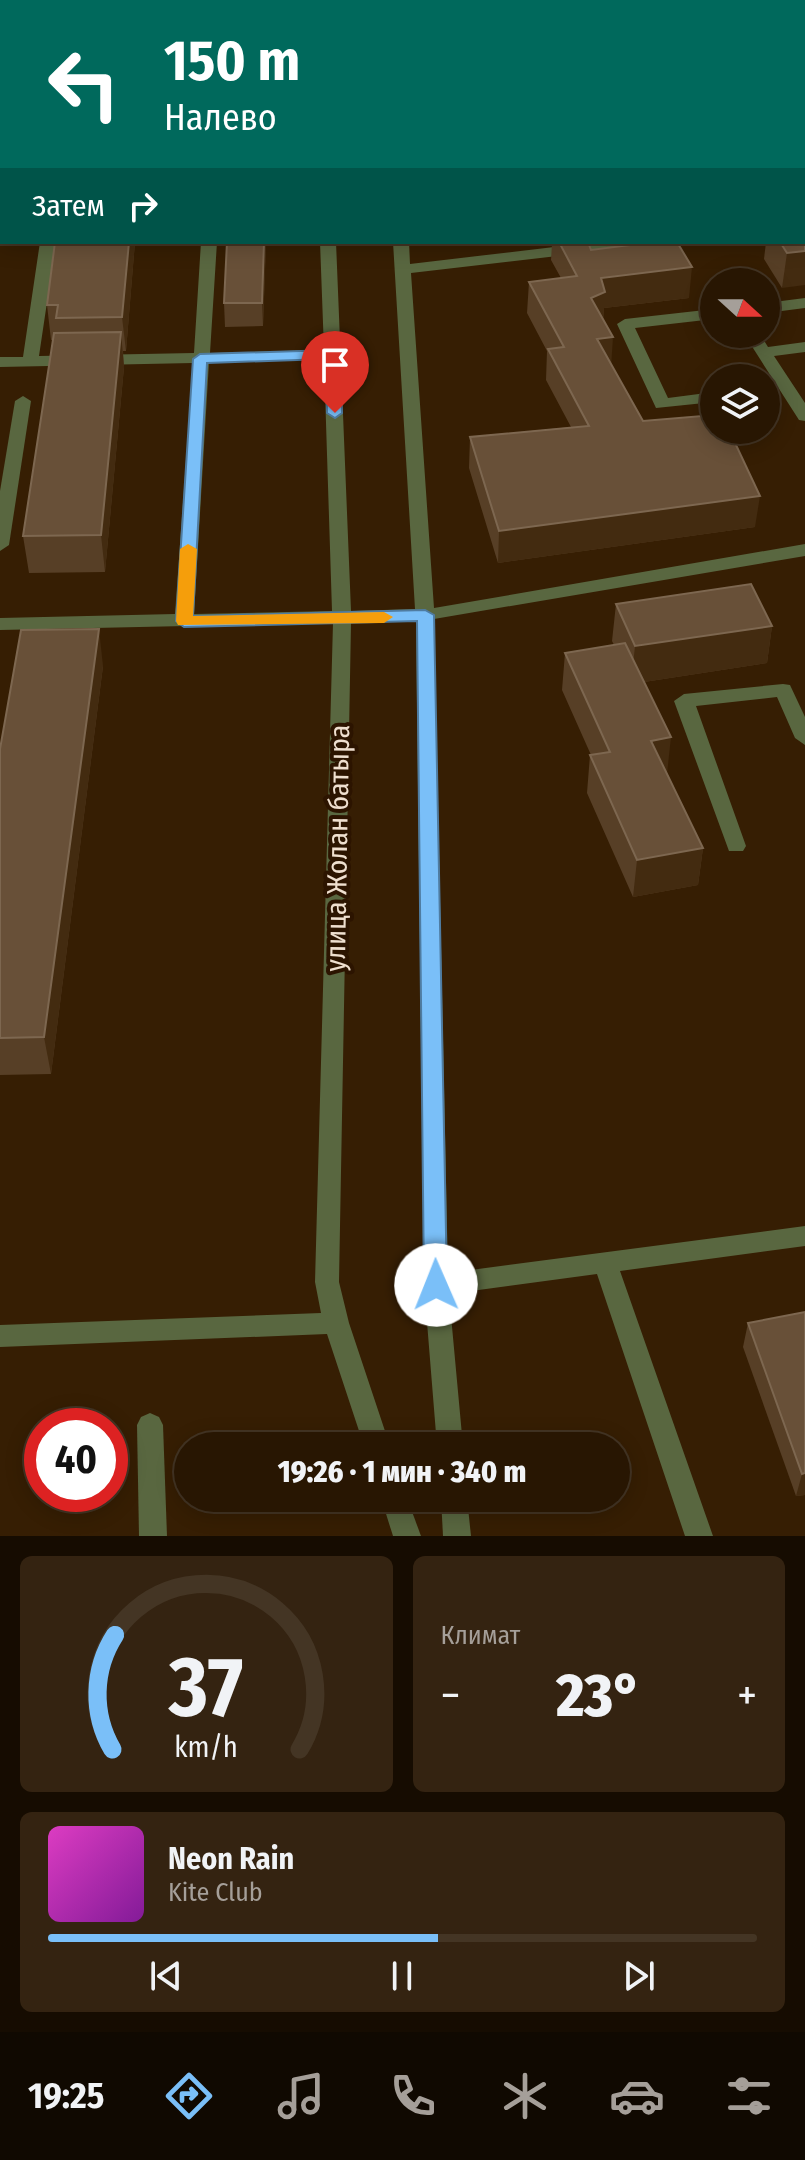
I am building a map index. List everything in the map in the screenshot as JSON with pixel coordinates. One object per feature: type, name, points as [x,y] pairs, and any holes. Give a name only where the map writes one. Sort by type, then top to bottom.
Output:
[{"type":"street","points":[[30,362],[48,244]]},
{"type":"street","points":[[184,621],[209,244]]},
{"type":"street","name":"улица Жолан батыра","points":[[328,244],[342,619],[327,1282],[336,1323],[372,1432]]},
{"type":"street","points":[[401,244],[425,615],[436,1285],[449,1432]]},
{"type":"street","points":[[405,269],[618,244]]},
{"type":"street","points":[[780,306],[805,303]]},
{"type":"street","points":[[700,316],[625,324],[662,404],[700,399]]},
{"type":"street","points":[[764,352],[805,347]]},
{"type":"street","points":[[761,348],[805,416]]},
{"type":"street","points":[[0,362],[333,355]]},
{"type":"street","points":[[780,388],[786,387]]},
{"type":"street","points":[[0,545],[3,505],[23,401]]},
{"type":"street","points":[[0,624],[425,615],[805,550]]},
{"type":"street","points":[[736,846],[684,701],[783,690],[805,738]]},
{"type":"street","points":[[436,1285],[805,1236]]},
{"type":"street","points":[[605,1262],[699,1536]]},
{"type":"street","points":[[0,1336],[336,1323]]},
{"type":"street","points":[[150,1425],[153,1536]]},
{"type":"street","points":[[399,1512],[407,1536]]},
{"type":"street","points":[[455,1512],[457,1536]]},
{"type":"building","points":[[55,244],[129,244],[122,317],[56,318],[58,305],[47,305]]},
{"type":"building","points":[[227,244],[264,244],[262,303],[224,303]]},
{"type":"building","points":[[560,244],[589,244],[591,250],[638,244],[678,244],[692,267],[601,278],[605,292],[591,298],[613,337],[597,339],[643,421],[700,416],[700,444],[736,444],[760,496],[499,531],[470,437],[589,426],[548,349],[564,347],[529,282],[577,276]]},
{"type":"building","points":[[781,244],[805,244],[805,251],[787,253]]},
{"type":"building","points":[[121,332],[101,535],[23,536],[54,333]]},
{"type":"building","points":[[751,584],[772,626],[635,646],[616,604]]},
{"type":"building","points":[[99,629],[44,1037],[0,1038],[0,749],[21,630]]},
{"type":"building","points":[[625,643],[671,737],[651,741],[703,848],[637,860],[590,755],[610,752],[565,653]]},
{"type":"building","points":[[805,1312],[805,1473],[802,1474],[748,1323]]},
{"type":"slow traffic","points":[[188,549],[184,621],[384,617]]},
{"type":"route","points":[[335,413],[333,355],[200,359],[184,621],[425,615],[436,1285]]}]
